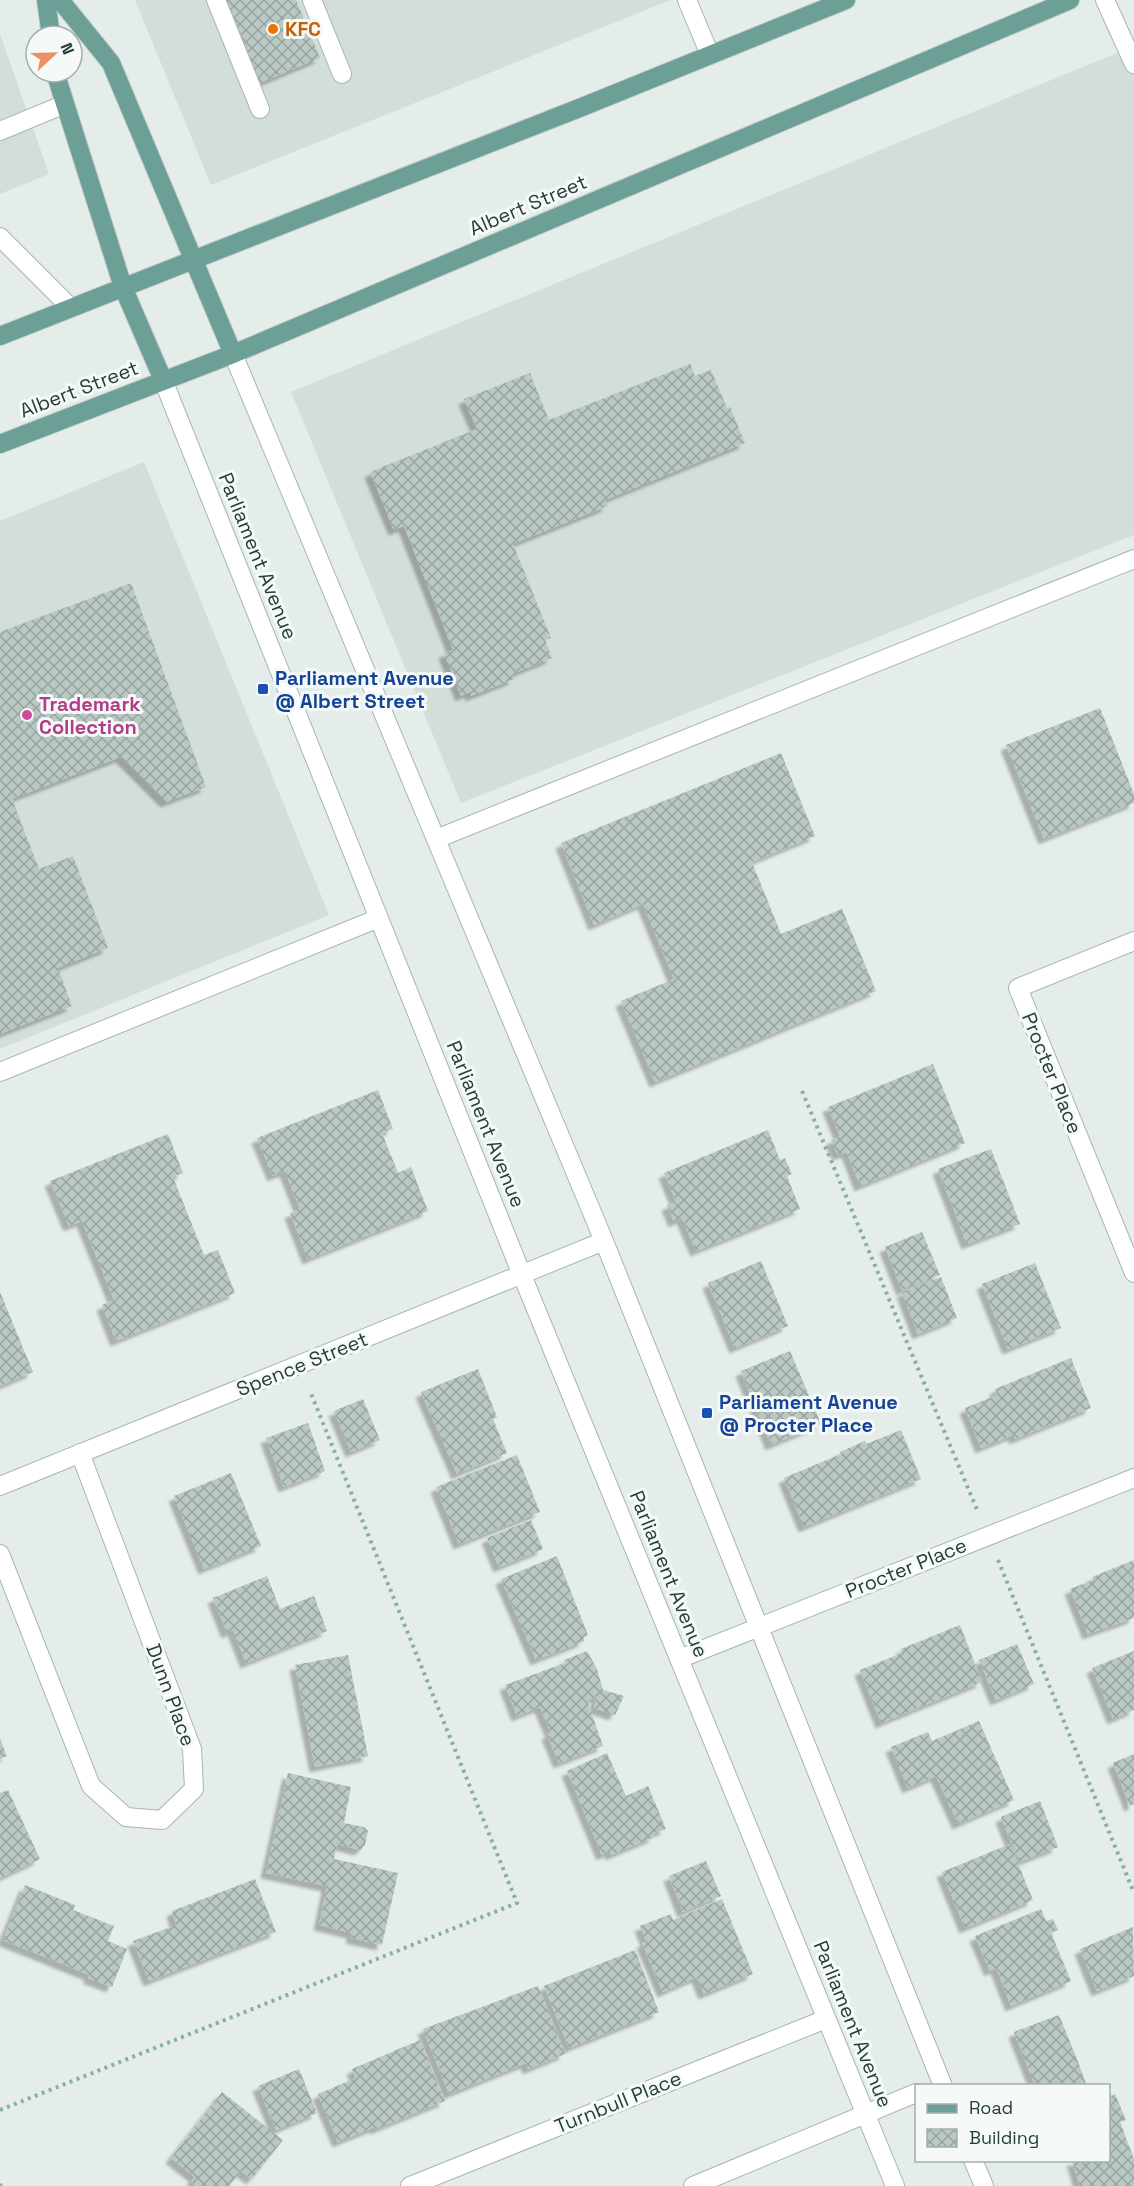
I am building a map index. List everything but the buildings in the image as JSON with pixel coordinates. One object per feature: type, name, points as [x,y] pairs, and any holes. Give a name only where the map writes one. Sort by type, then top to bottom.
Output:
[{"type":"main road","points":[[46,0],[49,24]]},
{"type":"main road","points":[[60,0],[111,63],[233,354]]},
{"type":"main road","points":[[0,336],[710,56],[846,0]]},
{"type":"main road","name":"Albert Street","points":[[0,444],[233,354],[1070,0]]},
{"type":"main road","name":"Parliament Avenue","points":[[59,84],[123,286],[163,380]]},
{"type":"street","points":[[216,0],[260,109]]},
{"type":"street","points":[[312,0],[342,74]]},
{"type":"street","points":[[687,0],[710,56]]},
{"type":"street","points":[[1105,0],[1134,64]]},
{"type":"street","points":[[0,131],[65,104]]},
{"type":"street","points":[[0,237],[71,308]]},
{"type":"street","points":[[233,354],[604,1241],[759,1626],[939,2084]]},
{"type":"street","name":"Parliament Avenue","points":[[163,380],[522,1275],[895,2186]]},
{"type":"street","points":[[436,839],[1134,558]]},
{"type":"street","points":[[0,1072],[379,918]]},
{"type":"street","name":"Procter Place","points":[[1134,941],[1018,988],[1134,1273]]},
{"type":"street","name":"Spence Street","points":[[0,1486],[604,1241]]},
{"type":"street","name":"Dunn Place","points":[[0,1554],[91,1786],[126,1817],[162,1820],[194,1789],[192,1749],[80,1453]]},
{"type":"street","name":"Procter Place","points":[[679,1659],[1134,1478]]},
{"type":"street","name":"Turnbull Place","points":[[410,2186],[826,2019]]},
{"type":"street","points":[[693,2186],[915,2093]]},
{"type":"street","points":[[974,2162],[984,2186]]},
{"type":"path","points":[[802,1091],[1134,1893]]},
{"type":"path","points":[[0,2110],[517,1903],[300,1365]]},
{"type":"shaded area","points":[[135,0],[671,0],[211,185]]},
{"type":"shaded area","points":[[0,34],[49,174],[0,194]]},
{"type":"shaded area","points":[[1134,46],[1134,535],[461,803],[291,392]]},
{"type":"shaded area","points":[[144,462],[329,915],[0,1049],[0,521]]},
{"type":"place","name":"KFC","points":[[273,29]]},
{"type":"place","name":"Parliament Avenue @ Albert Street","points":[[263,689]]},
{"type":"place","name":"Trademark Collection","points":[[27,715]]},
{"type":"place","name":"Parliament Avenue @ Procter Place","points":[[707,1413]]}]
